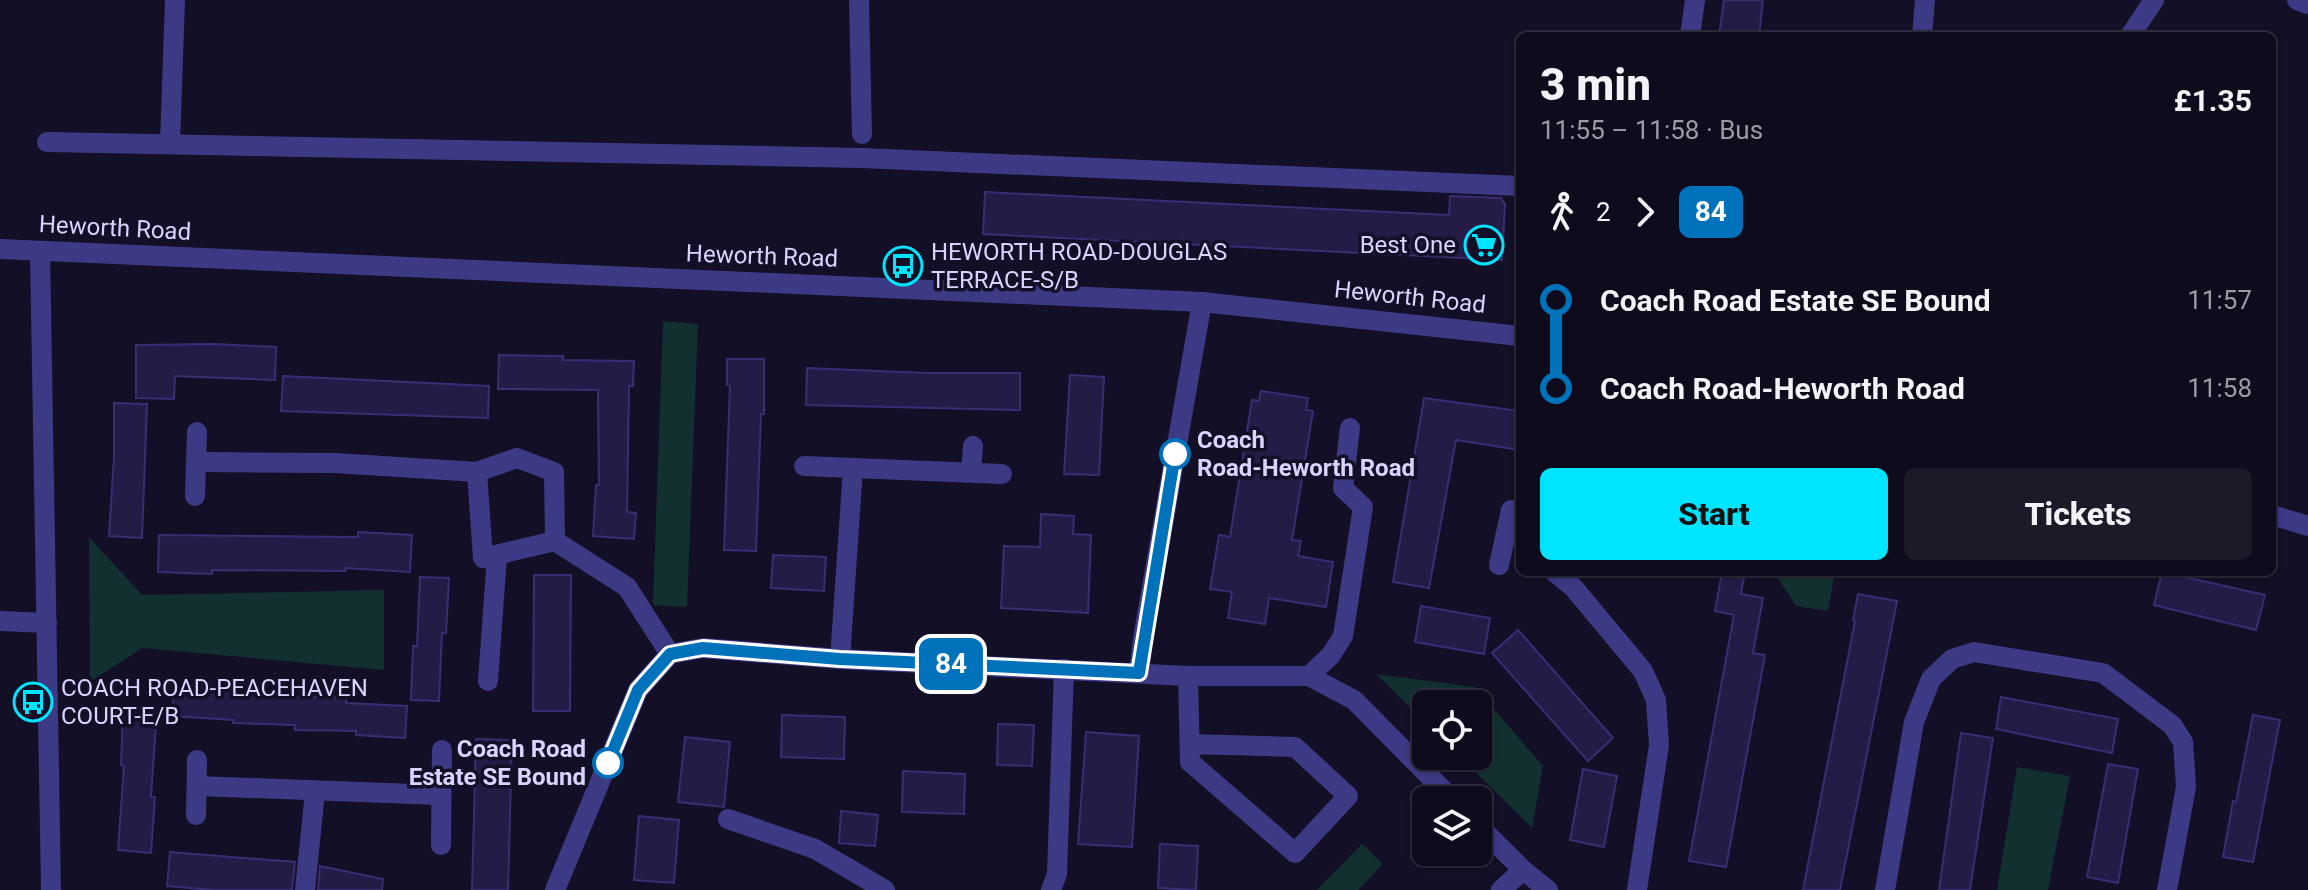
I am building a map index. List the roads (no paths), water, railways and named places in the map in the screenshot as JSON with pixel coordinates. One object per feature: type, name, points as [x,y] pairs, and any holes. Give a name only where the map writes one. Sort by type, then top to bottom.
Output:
[{"type":"street","points":[[170,144],[175,0]]},
{"type":"street","points":[[859,0],[862,134]]},
{"type":"street","points":[[1691,32],[1695,0]]},
{"type":"street","points":[[1922,32],[1925,0]]},
{"type":"street","points":[[2133,32],[2154,0]]},
{"type":"street","points":[[2297,0],[2308,4]]},
{"type":"street","points":[[47,142],[862,158],[1516,186]]},
{"type":"street","name":"Heworth Road","points":[[0,249],[1202,302],[1516,336]]},
{"type":"street","points":[[40,251],[51,890]]},
{"type":"street","points":[[1139,673],[1202,302]]},
{"type":"street","points":[[1309,676],[1331,655],[1343,636],[1363,507],[1343,488],[1350,428]]},
{"type":"street","points":[[195,496],[197,432]]},
{"type":"street","points":[[971,472],[973,446]]},
{"type":"street","points":[[197,462],[335,463],[477,472],[517,458],[554,472],[555,541]]},
{"type":"street","points":[[804,466],[1002,474]]},
{"type":"street","points":[[840,659],[853,468]]},
{"type":"street","points":[[477,472],[483,558],[555,541],[627,587],[670,654]]},
{"type":"street","points":[[1499,565],[1512,544],[1511,510]]},
{"type":"street","points":[[2276,516],[2308,526]]},
{"type":"street","points":[[488,681],[497,556]]},
{"type":"street","points":[[1559,576],[1573,587],[1643,671],[1656,700],[1659,745],[1637,890]]},
{"type":"street","points":[[0,621],[47,623]]},
{"type":"street","points":[[555,890],[638,690],[670,654],[703,648],[840,659],[1188,676],[1309,676],[1354,700],[1439,786]]},
{"type":"street","points":[[1885,890],[1914,722],[1931,679],[1952,659],[1974,652],[2103,673],[2172,725],[2183,742],[2186,787],[2167,890]]},
{"type":"street","points":[[1051,890],[1057,874],[1064,669]]},
{"type":"street","points":[[1188,676],[1190,762],[1295,853],[1348,796],[1295,747],[1190,744]]},
{"type":"street","points":[[441,845],[442,750]]},
{"type":"street","points":[[196,815],[197,760]]},
{"type":"street","points":[[197,786],[440,795]]},
{"type":"street","points":[[305,890],[315,792]]},
{"type":"street","points":[[728,819],[815,849],[885,890]]},
{"type":"street","points":[[1492,839],[1548,890]]},
{"type":"street","points":[[1501,890],[1523,870]]},
{"type":"place","name":"Best One","points":[[1484,245]]},
{"type":"place","name":"HEWORTH ROAD-DOUGLAS TERRACE-S/B","points":[[903,266]]},
{"type":"place","name":"Coach Road-Heworth Road","points":[[1175,454]]},
{"type":"place","name":"COACH ROAD-PEACEHAVEN COURT-E/B","points":[[33,702]]},
{"type":"place","name":"Coach Road Estate SE Bound","points":[[608,763]]}]
